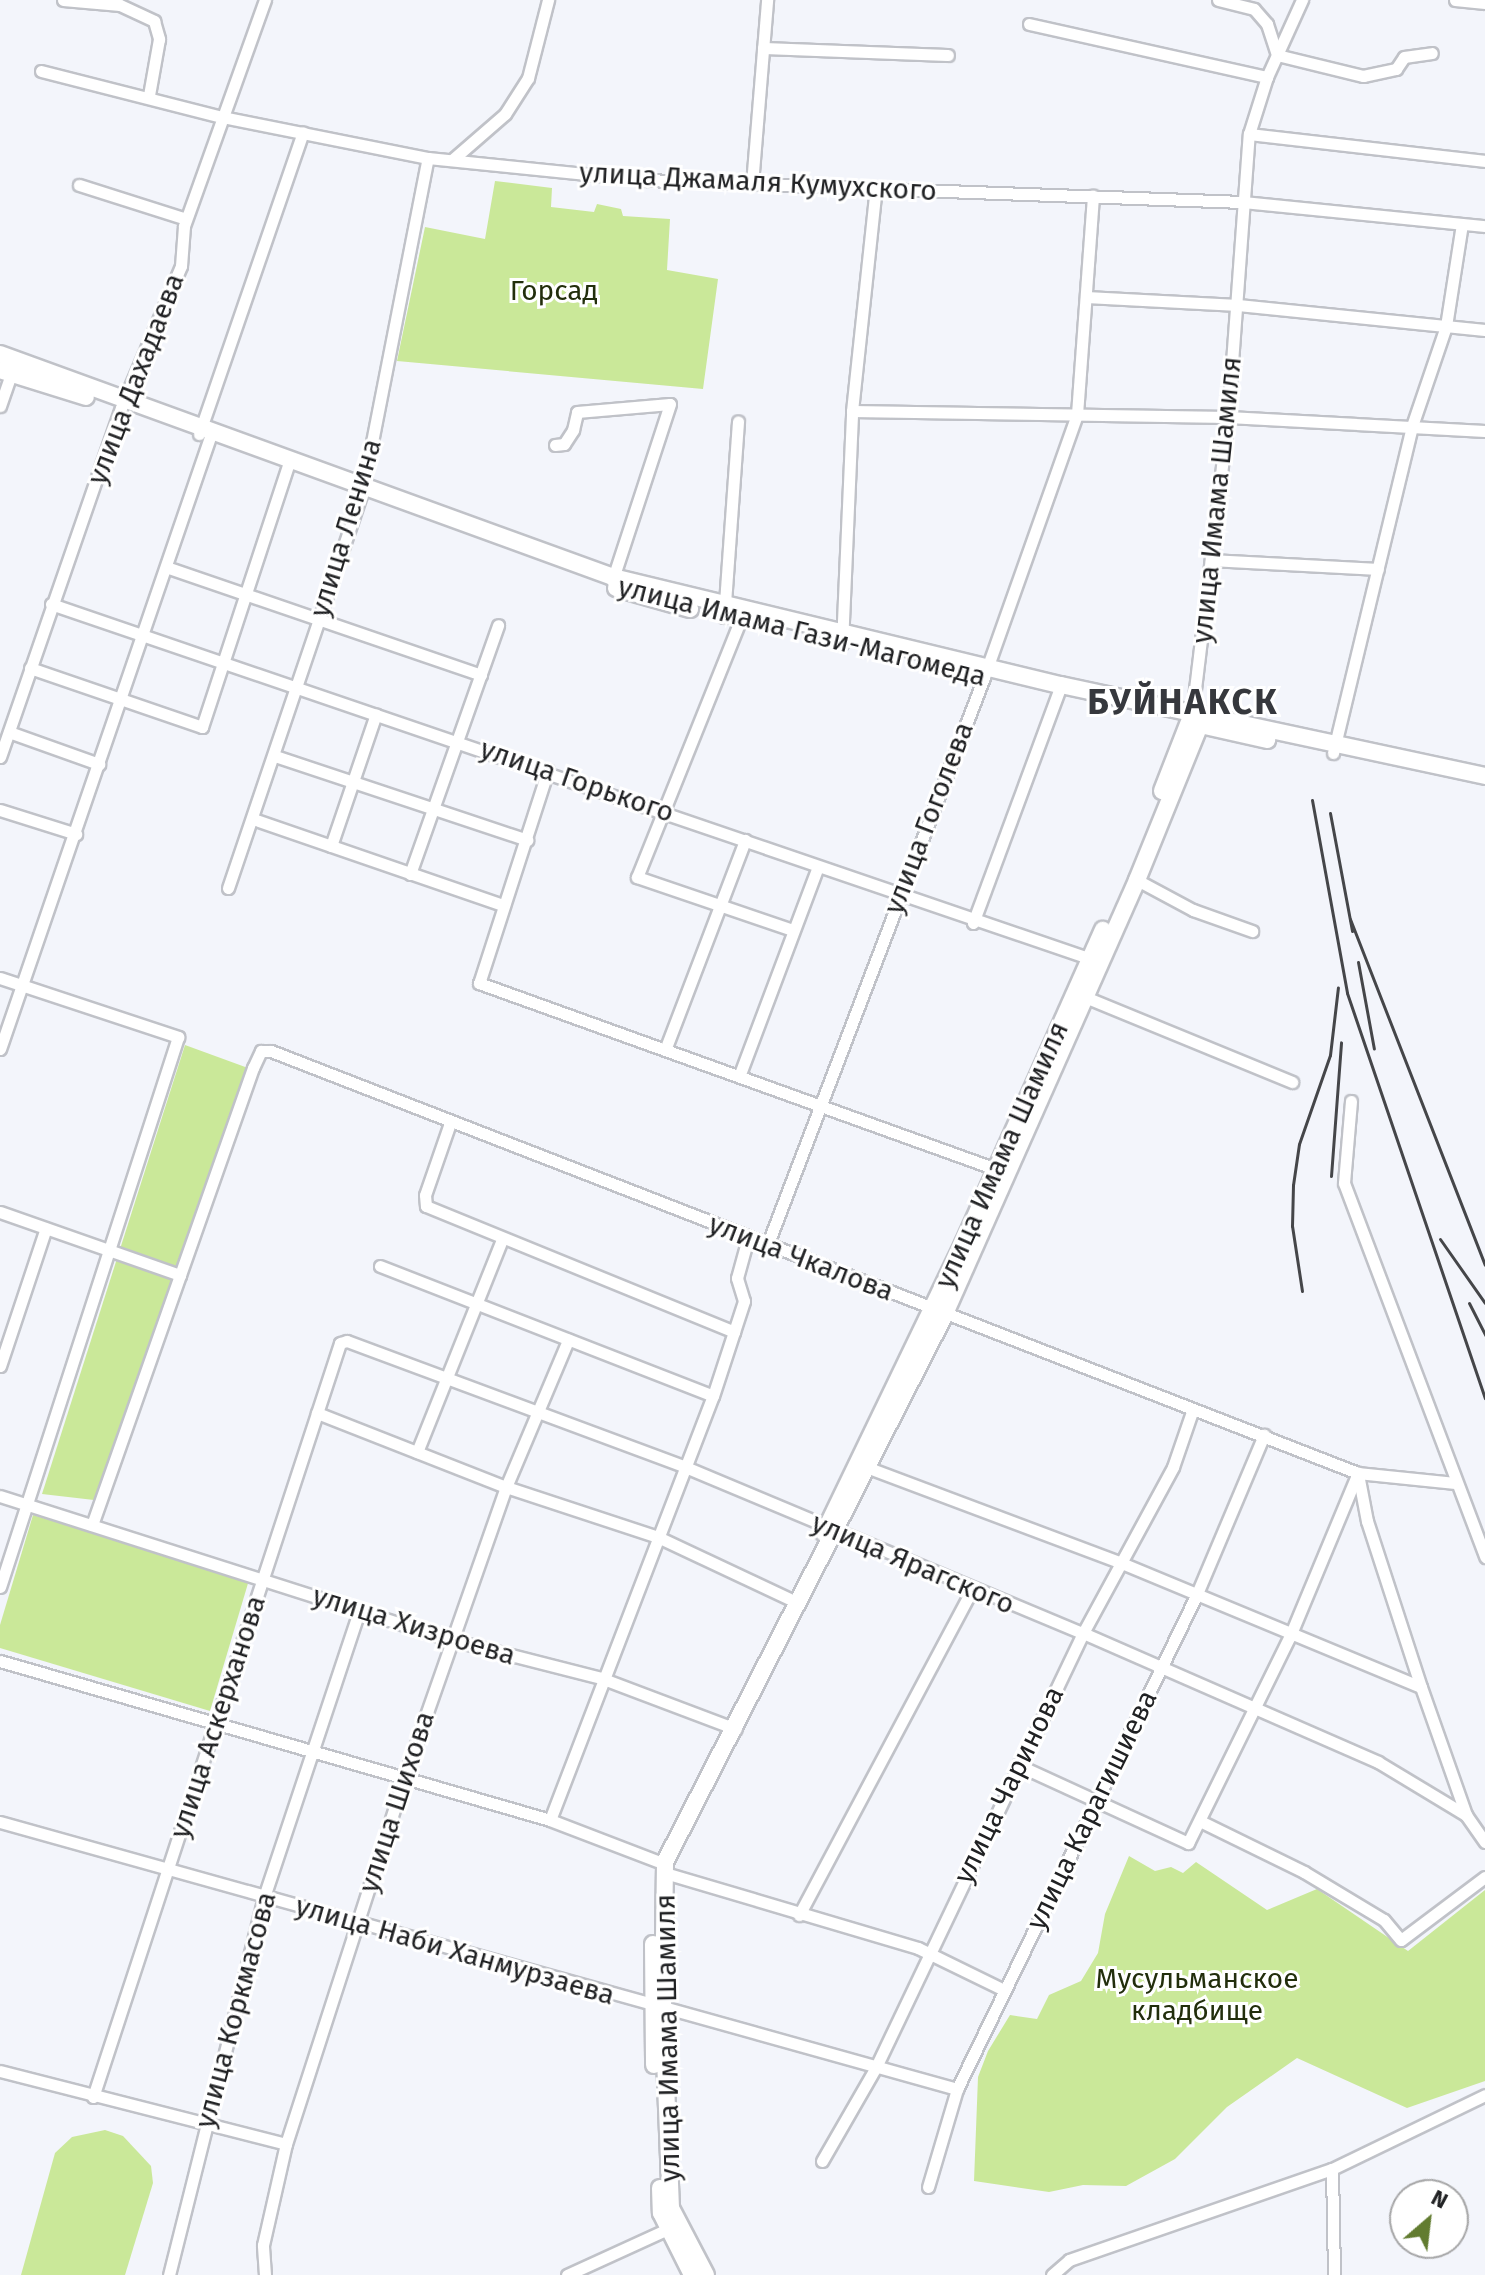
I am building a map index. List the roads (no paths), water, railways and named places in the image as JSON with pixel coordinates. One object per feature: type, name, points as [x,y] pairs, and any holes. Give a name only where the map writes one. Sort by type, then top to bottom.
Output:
[{"type":"main road","points":[[7,364],[363,489],[612,582],[729,615],[1485,784]]},
{"type":"main road","points":[[204,432],[288,466],[363,489]]},
{"type":"main road","name":"улица Имама Шамиля","points":[[731,1728],[790,1599],[869,1468],[938,1312],[996,1169],[1137,880],[1197,719]]},
{"type":"main road","name":"улица Имама Шамиля","points":[[706,2275],[661,2213],[656,2008],[661,1867],[832,1530],[938,1312],[1085,997],[1095,961],[1197,719]]},
{"type":"main road","points":[[1334,749],[1485,776]]},
{"type":"main road","name":"улица Имама Шамиля","points":[[672,2226],[692,2275]]},
{"type":"street","points":[[63,0],[110,2],[154,21],[159,39],[149,95]]},
{"type":"street","name":"улица Дахадаева","points":[[0,757],[123,404],[181,266],[186,219],[265,0]]},
{"type":"street","points":[[452,160],[505,114],[528,78],[548,0]]},
{"type":"street","points":[[752,184],[767,0]]},
{"type":"street","points":[[1218,0],[1254,9],[1267,24],[1277,55],[1363,76],[1396,69],[1404,57],[1432,53]]},
{"type":"street","name":"улица Имама Шамиля","points":[[1197,719],[1238,305],[1249,134],[1267,77],[1302,0]]},
{"type":"street","points":[[1455,0],[1485,3]]},
{"type":"street","points":[[1029,24],[1267,77]]},
{"type":"street","points":[[763,48],[948,55]]},
{"type":"street","name":"улица Джамаля Кумухского","points":[[41,71],[149,95],[222,117],[428,158],[646,180],[1243,202],[1485,226]]},
{"type":"street","points":[[0,1049],[166,567],[204,432],[303,132]]},
{"type":"street","points":[[1249,134],[1485,161]]},
{"type":"street","name":"улица Ленина","points":[[228,888],[363,489],[428,158]]},
{"type":"street","points":[[79,185],[186,219]]},
{"type":"street","points":[[842,639],[852,411],[876,188]]},
{"type":"street","name":"улица Гоголева","points":[[767,1246],[823,1105],[897,895],[986,673],[1077,414],[1093,196]]},
{"type":"street","points":[[1334,749],[1412,426],[1446,326],[1462,224]]},
{"type":"street","points":[[1086,297],[1238,305],[1485,330]]},
{"type":"street","points":[[0,406],[7,364]]},
{"type":"street","points":[[555,445],[564,444],[573,430],[577,412],[670,404],[612,582]]},
{"type":"street","points":[[852,411],[1228,417],[1485,431]]},
{"type":"street","points":[[738,422],[729,615],[637,877],[793,930]]},
{"type":"street","points":[[30,668],[202,727],[288,466]]},
{"type":"street","points":[[1211,560],[1378,569]]},
{"type":"street","points":[[166,567],[481,675]]},
{"type":"street","name":"улица Горького","points":[[51,604],[548,770],[973,923],[1095,961]]},
{"type":"street","points":[[410,874],[498,625]]},
{"type":"street","points":[[973,923],[1059,690]]},
{"type":"street","points":[[331,846],[376,714]]},
{"type":"street","points":[[9,732],[99,764]]},
{"type":"street","points":[[275,756],[431,811],[527,840]]},
{"type":"street","points":[[548,770],[479,983],[740,1074],[996,1169]]},
{"type":"street","points":[[0,810],[76,834]]},
{"type":"street","points":[[253,819],[503,905]]},
{"type":"street","points":[[665,1050],[745,840]]},
{"type":"street","points":[[740,1074],[818,867]]},
{"type":"street","points":[[1137,880],[1193,910],[1252,931]]},
{"type":"street","points":[[0,978],[178,1037],[110,1251],[24,1504],[0,1587]]},
{"type":"street","points":[[1085,997],[1292,1082]]},
{"type":"street","name":"улица Чкалова","points":[[180,1275],[253,1068],[261,1051],[271,1051],[1358,1473],[1454,1483]]},
{"type":"street","points":[[1351,1101],[1344,1183],[1454,1483],[1485,1557]]},
{"type":"street","points":[[450,1123],[425,1195],[426,1206],[502,1240],[734,1332]]},
{"type":"street","points":[[0,1212],[180,1275],[92,1525]]},
{"type":"street","points":[[0,1366],[46,1228]]},
{"type":"street","points":[[550,1820],[601,1678],[713,1396],[744,1301],[737,1278],[748,1238]]},
{"type":"street","points":[[417,1452],[502,1240]]},
{"type":"street","points":[[380,1266],[713,1396]]},
{"type":"street","name":"улица Шихова","points":[[265,2275],[263,2245],[286,2144],[403,1781],[506,1487],[568,1340]]},
{"type":"street","name":"улица Ярагского","points":[[347,1341],[683,1466],[972,1590],[1083,1633],[1378,1762],[1466,1815]]},
{"type":"street","name":"улица Аскерханова","points":[[93,2097],[340,1343],[347,1341]]},
{"type":"street","name":"улица Чаринова","points":[[822,2161],[876,2067],[1083,1633],[1124,1564],[1173,1467],[1193,1409]]},
{"type":"street","points":[[317,1413],[506,1487],[658,1537],[790,1599]]},
{"type":"street","name":"улица Карагишиева","points":[[928,2187],[957,2089],[1196,1596],[1264,1435]]},
{"type":"street","points":[[869,1468],[1124,1564],[1290,1636],[1421,1687]]},
{"type":"street","points":[[1018,1765],[1188,1843],[1290,1636],[1358,1473]]},
{"type":"street","points":[[1358,1473],[1367,1521],[1421,1687],[1466,1815],[1485,1842]]},
{"type":"street","name":"улица Хизроева","points":[[0,1496],[452,1640],[601,1678],[731,1728]]},
{"type":"street","points":[[799,1915],[972,1590]]},
{"type":"street","name":"улица Коркмасова","points":[[169,2275],[264,1897],[359,1611]]},
{"type":"street","points":[[0,1661],[313,1755],[550,1820],[661,1867],[799,1915],[928,1953],[1004,1990]]},
{"type":"street","points":[[1200,1821],[1304,1872],[1384,1920],[1401,1940],[1485,1877]]},
{"type":"street","name":"улица Наби Ханмурзаева","points":[[0,1822],[656,2008],[957,2089]]},
{"type":"street","points":[[0,2071],[286,2144]]},
{"type":"street","points":[[1052,2275],[1069,2260],[1332,2169],[1485,2095]]},
{"type":"street","points":[[1332,2169],[1334,2275]]},
{"type":"street","points":[[567,2275],[672,2226]]},
{"type":"railway","points":[[1312,800],[1347,993],[1485,1398]]},
{"type":"railway","points":[[1330,813],[1352,931]]},
{"type":"railway","points":[[1350,919],[1485,1265]]},
{"type":"railway","points":[[1358,962],[1374,1049]]},
{"type":"railway","points":[[1302,1291],[1292,1226],[1293,1185],[1299,1144],[1330,1055],[1338,987]]},
{"type":"railway","points":[[1331,1176],[1341,1042]]},
{"type":"railway","points":[[1440,1239],[1485,1303]]},
{"type":"railway","points":[[1469,1303],[1485,1335]]},
{"type":"district","name":"БУЙНАКСК","points":[[1183,703]]},
{"type":"park label","name":"Горсад","points":[[554,291]]},
{"type":"park label","name":"Мусульманское кладбище","points":[[1197,1995]]}]
